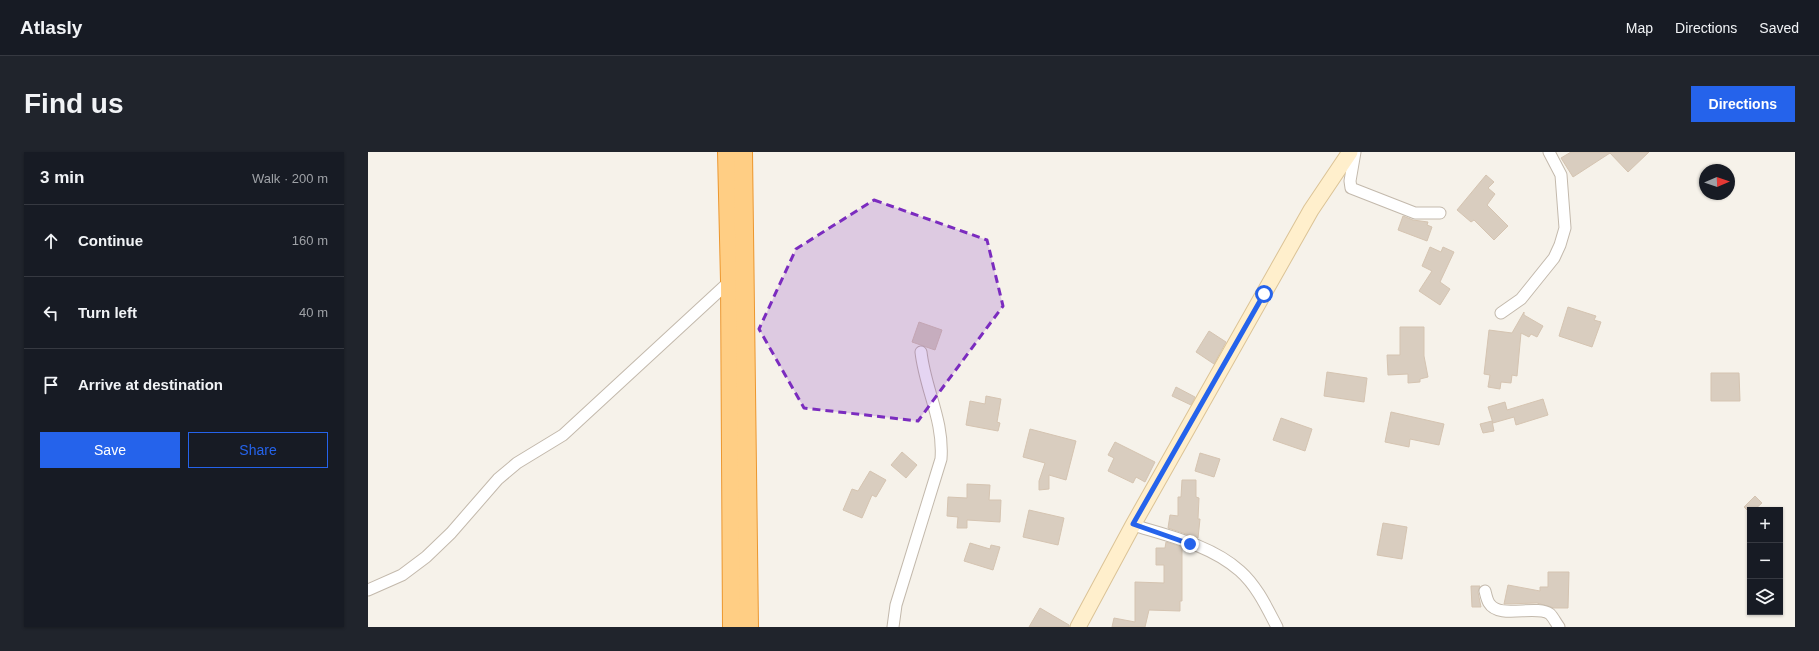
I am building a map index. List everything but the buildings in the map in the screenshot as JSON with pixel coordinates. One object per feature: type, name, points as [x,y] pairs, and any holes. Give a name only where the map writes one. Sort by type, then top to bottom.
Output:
[{"type":"highway","points":[[727,152],[730,281],[732,627]]},
{"type":"highway","points":[[743,152],[750,627]]},
{"type":"main road","points":[[1078,627],[1133,524],[1311,210],[1350,152]]},
{"type":"street","points":[[1355,152],[1350,181],[1351,188],[1415,213],[1440,213]]},
{"type":"street","points":[[1500,313],[1521,299],[1554,258],[1560,245],[1565,228],[1561,175],[1548,152]]},
{"type":"street","points":[[368,590],[402,575],[426,557],[451,533],[498,479],[517,463],[563,435],[730,281]]},
{"type":"street","points":[[893,627],[896,605],[941,459],[939,422],[924,372],[921,352]]},
{"type":"street","points":[[1133,524],[1222,557],[1241,571],[1262,598],[1277,627]]},
{"type":"street","points":[[1485,591],[1489,604],[1496,609],[1511,611],[1542,611],[1550,614],[1560,627]]},
{"type":"highlighted area","points":[[874,200],[987,240],[1003,306],[918,421],[804,408],[759,329],[796,249]]},
{"type":"route","points":[[1190,544],[1133,524],[1264,294]]}]
